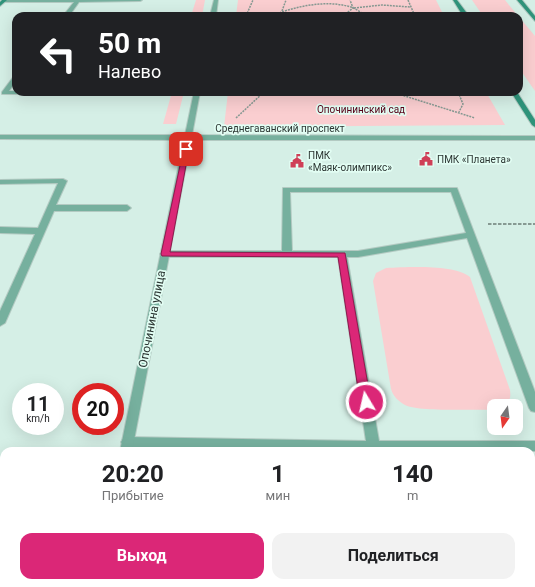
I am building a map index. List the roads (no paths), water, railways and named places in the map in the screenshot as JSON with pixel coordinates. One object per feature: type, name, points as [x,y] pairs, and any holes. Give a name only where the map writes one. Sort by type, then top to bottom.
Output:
[{"type":"main road","points":[[0,5],[5,0]]},
{"type":"main road","points":[[455,0],[463,12]]},
{"type":"main road","points":[[519,0],[535,19]]},
{"type":"main road","points":[[517,96],[535,124]]},
{"type":"street","points":[[5,0],[137,2]]},
{"type":"street","points":[[214,12],[216,0]]},
{"type":"street","points":[[69,12],[77,1]]},
{"type":"street","points":[[12,82],[4,93],[12,93]]},
{"type":"street","name":"Опочинина улица","points":[[127,446],[196,96]]},
{"type":"street","name":"Среднегаванский проспект","points":[[0,137],[535,138]]},
{"type":"street","points":[[0,182],[63,181],[0,323]]},
{"type":"street","points":[[287,254],[286,190],[454,190],[535,408]]},
{"type":"street","points":[[51,208],[127,208]]},
{"type":"street","points":[[0,230],[41,231]]},
{"type":"street","points":[[165,254],[358,254],[471,235]]},
{"type":"street","points":[[342,254],[373,446]]},
{"type":"street","points":[[127,446],[535,446]]},
{"type":"place","name":"ПМК «Планета»","points":[[426,159]]},
{"type":"place","name":"ПМК «Маяк-олимпикс»","points":[[297,161]]},
{"type":"park label","name":"Опочининский сад","points":[[361,109]]}]
